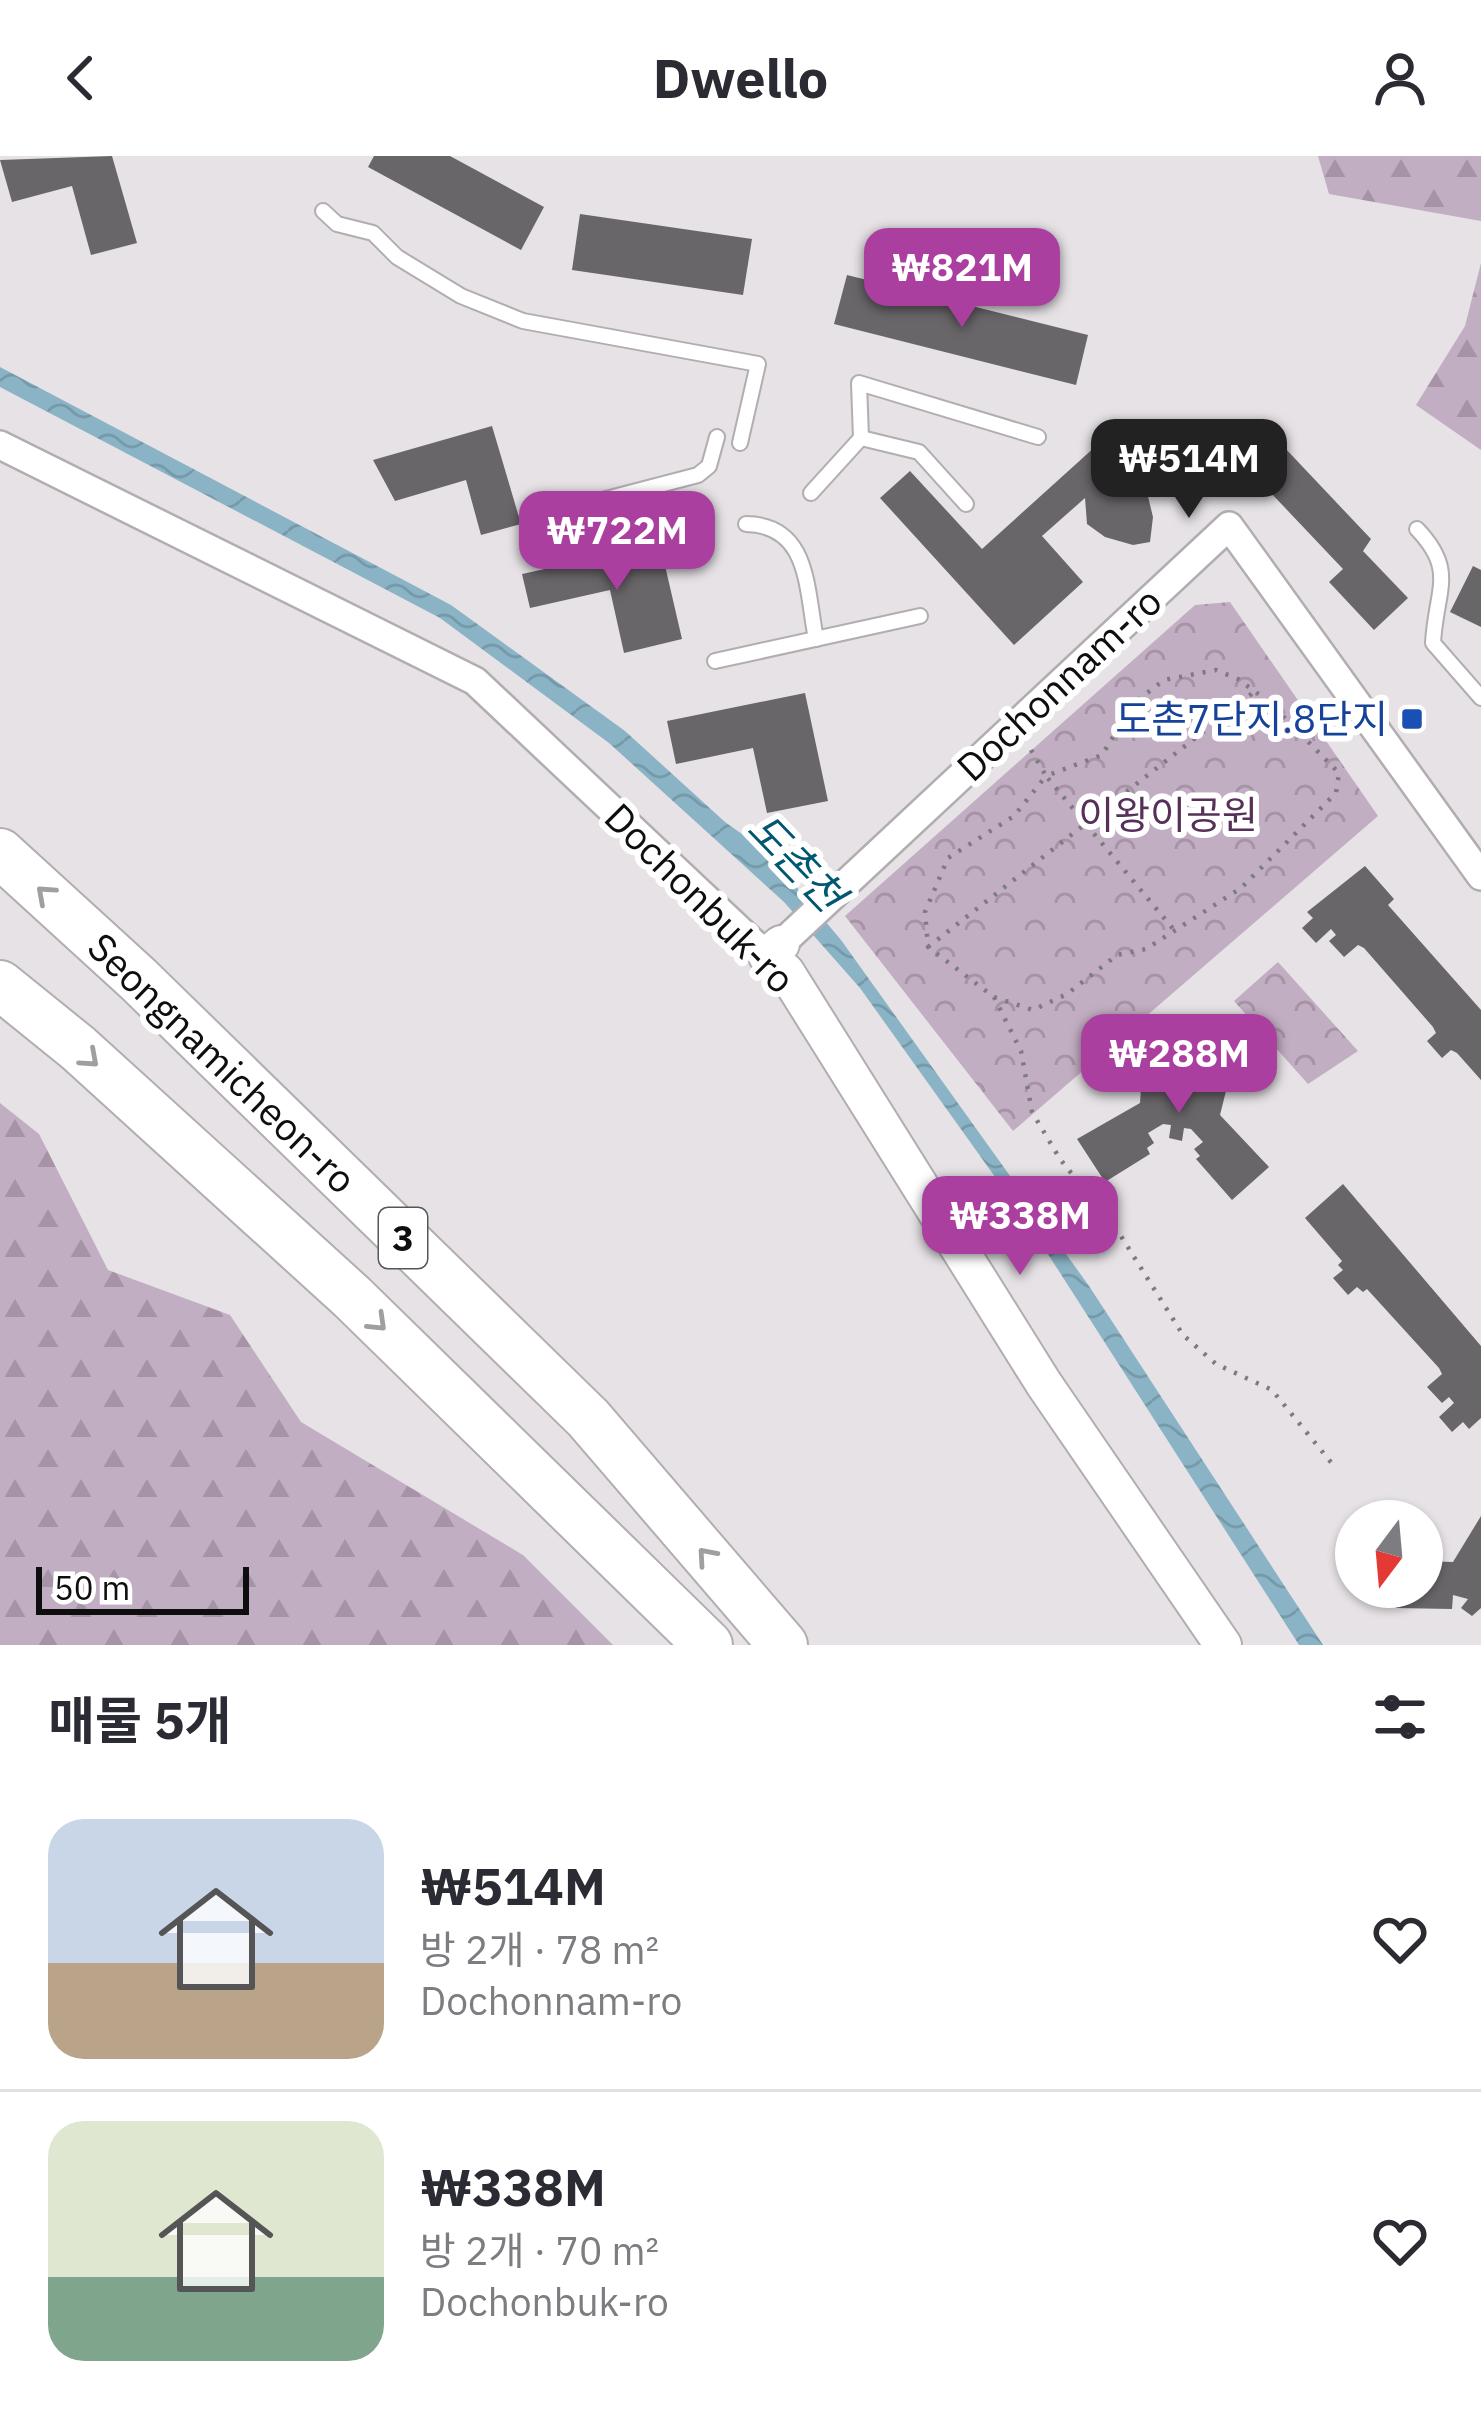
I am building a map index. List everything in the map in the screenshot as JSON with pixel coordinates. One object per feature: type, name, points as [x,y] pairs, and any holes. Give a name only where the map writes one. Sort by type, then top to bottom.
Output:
[{"type":"highway","name":"Seongnamicheon-ro","points":[[0,853],[138,980],[588,1418],[783,1645]]},
{"type":"highway","name":"Seongnamicheon-ro","points":[[0,985],[78,1048],[352,1298],[708,1645]]},
{"type":"street","name":"Dochonbuk-ro","points":[[0,445],[475,681],[774,950],[1045,1384],[1223,1645]]},
{"type":"street","name":"Dochonnam-ro","points":[[774,950],[1229,526],[1481,876]]},
{"type":"lane","points":[[323,211],[337,224],[373,232],[397,257],[461,296],[523,321],[758,364],[740,443]]},
{"type":"lane","points":[[812,493],[861,438],[859,383],[1038,437]]},
{"type":"lane","points":[[564,510],[698,475],[709,466],[717,437]]},
{"type":"lane","points":[[861,438],[919,452],[966,504]]},
{"type":"lane","points":[[746,524],[769,524],[785,533],[795,549],[816,639]]},
{"type":"lane","points":[[1417,529],[1440,553],[1444,573],[1435,595],[1433,643],[1481,698]]},
{"type":"lane","points":[[715,662],[920,616]]},
{"type":"path","points":[[1216,670],[1255,691],[1339,773],[1336,793],[1241,888],[1146,949],[1117,955],[1067,994],[1034,1010],[994,998],[928,947],[925,912],[948,858],[1014,816],[1046,776],[1102,754],[1134,703],[1164,680],[1216,670]]},
{"type":"path","points":[[928,947],[1255,691]]},
{"type":"path","points":[[1018,723],[1046,776],[1174,930]]},
{"type":"path","points":[[994,998],[1021,1051],[1032,1112],[1060,1159],[1119,1233],[1183,1335],[1216,1364],[1272,1390],[1334,1466]]},
{"type":"green space","points":[[1318,156],[1481,156],[1481,221],[1329,194]]},
{"type":"green space","points":[[1481,263],[1481,450],[1416,405],[1465,326]]},
{"type":"green space","name":"이왕이공원","points":[[1230,602],[1378,816],[1013,1131],[845,916],[1195,605]]},
{"type":"green space","points":[[1278,962],[1358,1051],[1308,1084],[1234,1001]]},
{"type":"green space","points":[[0,1103],[39,1134],[108,1270],[230,1315],[301,1422],[523,1555],[613,1645],[0,1645]]},
{"type":"water","points":[[0,367],[451,605],[625,731],[725,822],[767,852],[841,940],[1089,1286],[1323,1645],[1299,1645],[1028,1223],[860,988],[784,902],[609,743],[440,618],[0,387]]},
{"type":"building","points":[[112,156],[137,243],[91,255],[72,186],[12,202],[0,160]]},
{"type":"building","points":[[374,156],[450,156],[544,207],[521,250],[368,167]]},
{"type":"building","points":[[580,214],[752,239],[743,295],[572,270]]},
{"type":"building","points":[[847,275],[1088,335],[1076,385],[834,324]]},
{"type":"building","points":[[492,426],[521,524],[481,535],[466,480],[395,501],[373,460]]},
{"type":"building","points":[[1107,436],[1143,476],[1153,517],[1150,542],[1133,545],[1105,537],[1087,524],[1085,498],[1042,536],[1083,582],[1014,645],[880,498],[910,471],[982,549]]},
{"type":"building","points":[[1283,446],[1371,539],[1363,551],[1408,598],[1374,630],[1329,582],[1343,569],[1253,474]]},
{"type":"building","points":[[660,544],[682,639],[624,653],[610,590],[530,608],[522,574]]},
{"type":"building","points":[[1473,566],[1481,570],[1481,627],[1450,612]]},
{"type":"building","points":[[805,693],[828,801],[767,813],[753,748],[676,764],[667,721]]},
{"type":"building","points":[[1365,866],[1394,899],[1388,905],[1481,1010],[1481,1080],[1457,1053],[1451,1050],[1442,1058],[1427,1041],[1436,1033],[1433,1027],[1364,948],[1358,945],[1344,957],[1329,941],[1336,935],[1331,929],[1316,943],[1302,928],[1313,918],[1307,912]]},
{"type":"building","points":[[1151,1036],[1206,1050],[1207,1044],[1230,1048],[1229,1054],[1235,1055],[1220,1115],[1269,1167],[1232,1200],[1196,1159],[1200,1156],[1194,1149],[1203,1142],[1191,1129],[1184,1128],[1182,1141],[1169,1138],[1171,1125],[1148,1133],[1154,1143],[1147,1148],[1150,1154],[1105,1182],[1077,1139],[1140,1103],[1144,1041]]},
{"type":"building","points":[[1343,1184],[1481,1346],[1481,1418],[1469,1429],[1463,1422],[1452,1432],[1439,1417],[1454,1403],[1449,1397],[1442,1403],[1427,1387],[1442,1374],[1439,1368],[1367,1289],[1363,1292],[1357,1287],[1348,1295],[1333,1278],[1343,1270],[1338,1265],[1342,1261],[1305,1218]]},
{"type":"building","points":[[1481,1516],[1481,1608],[1472,1616],[1461,1608],[1468,1599],[1453,1595],[1452,1609],[1396,1608],[1443,1608],[1443,1562],[1453,1562]]},
{"type":"place","name":"도촌7단지.8단지","points":[[1412,719]]},
{"type":"water label","name":"도촌천","points":[[796,862]]}]
